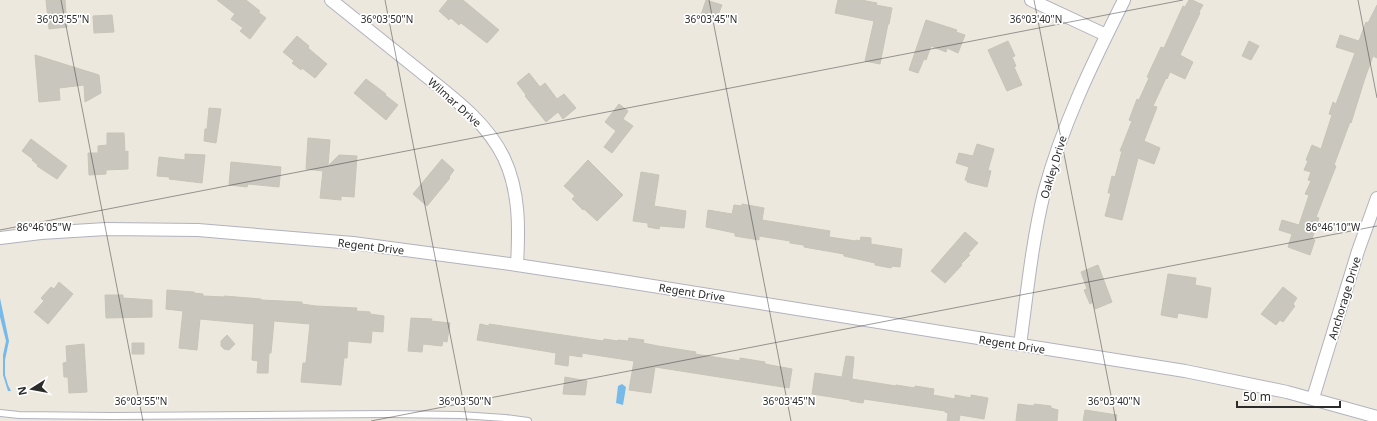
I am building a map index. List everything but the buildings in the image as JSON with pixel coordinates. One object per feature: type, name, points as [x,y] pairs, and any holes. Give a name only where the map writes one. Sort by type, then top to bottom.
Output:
[{"type":"street","name":"Wilmar Drive","points":[[331,0],[459,103],[491,136],[504,158],[516,194],[518,218],[517,265]]},
{"type":"street","points":[[1031,0],[1106,35]]},
{"type":"street","name":"Oakley Drive","points":[[1020,345],[1044,193],[1066,126],[1106,35],[1124,0]]},
{"type":"street","name":"Anchorage Drive","points":[[1313,398],[1358,251],[1377,198]]},
{"type":"street","name":"Regent Drive","points":[[0,238],[41,233],[106,229],[191,230],[353,244],[517,265],[1185,371],[1313,398],[1377,417]]},
{"type":"lane","points":[[0,412],[19,415],[111,416],[387,414],[460,415],[528,421]]},
{"type":"water","points":[[0,298],[9,341],[5,360],[5,375],[11,391],[8,391],[3,375],[3,355],[6,341],[0,317]]},
{"type":"water","points":[[622,384],[626,387],[623,405],[616,403],[618,386]]}]
